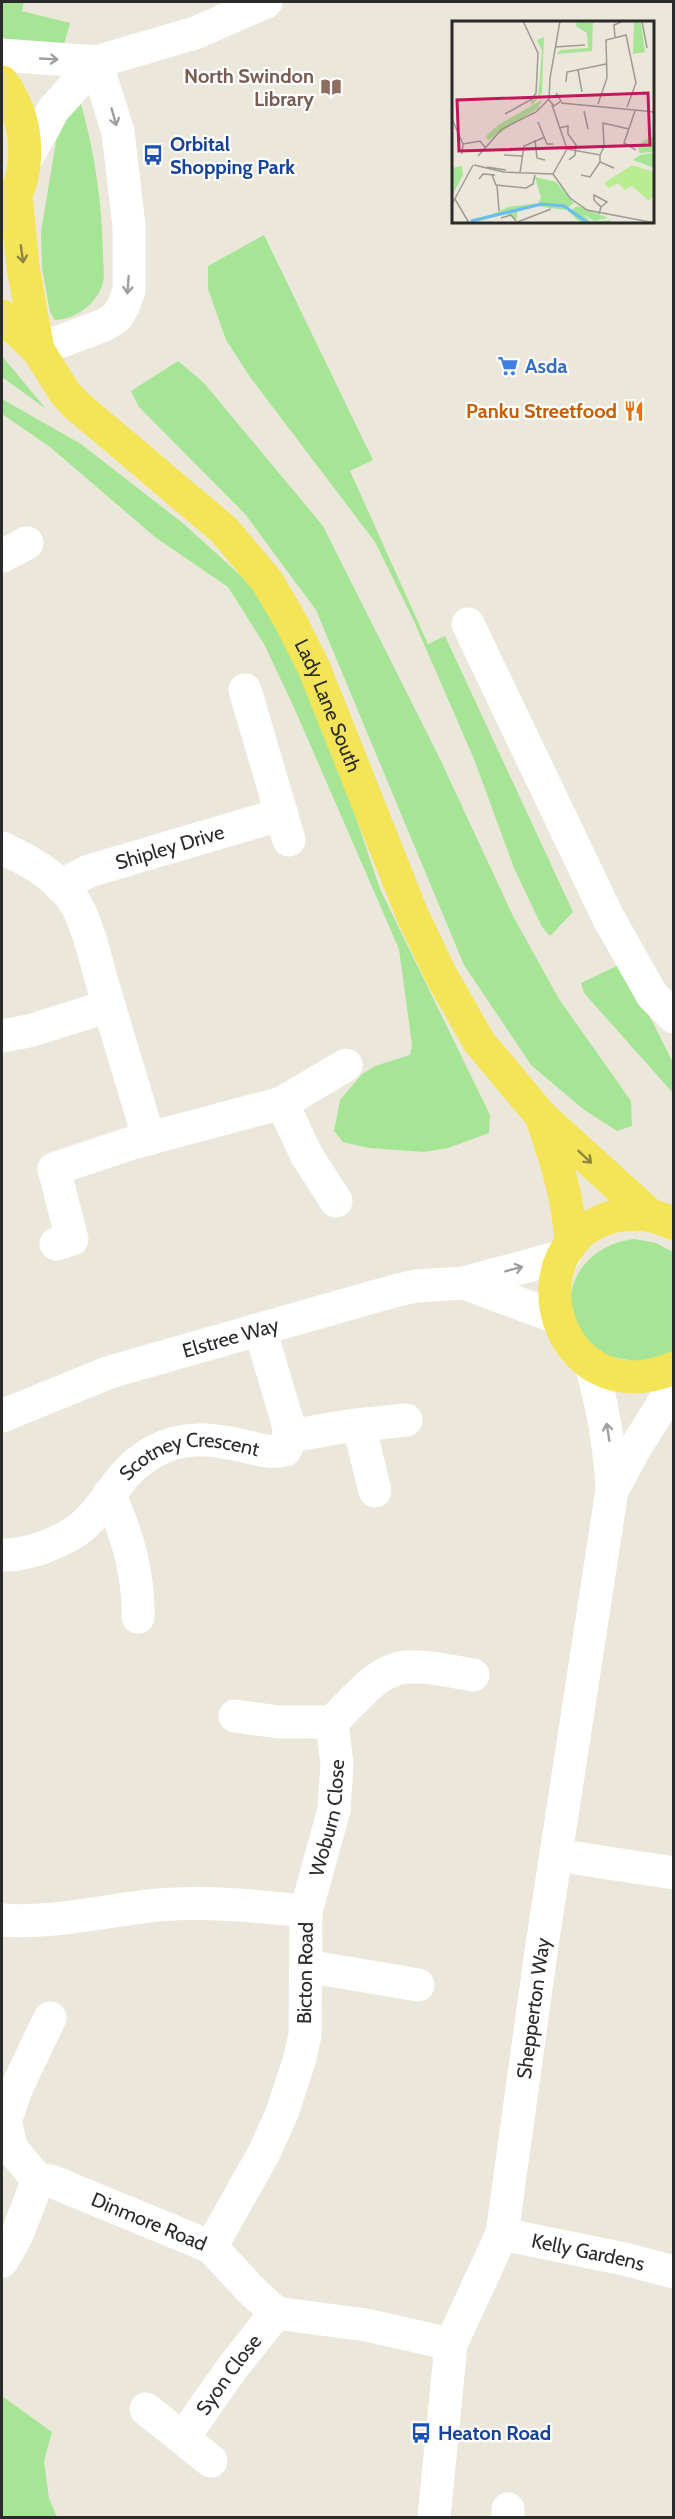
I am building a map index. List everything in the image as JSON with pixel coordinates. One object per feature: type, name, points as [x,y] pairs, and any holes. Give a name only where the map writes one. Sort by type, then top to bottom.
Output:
[{"type":"main road","points":[[2,82],[17,108],[23,125],[25,161],[9,207]]},
{"type":"main road","name":"Lady Lane South","points":[[9,207],[38,350]]},
{"type":"main road","name":"Lady Lane South","points":[[2,316],[38,350],[65,393],[75,404],[224,530],[267,581],[314,668],[412,914],[441,975],[479,1042],[542,1117],[665,1219]]},
{"type":"main road","name":"Lady Lane South","points":[[542,1117],[566,1190],[570,1214],[568,1250]]},
{"type":"main road","points":[[665,1219],[628,1214],[607,1218],[587,1229],[568,1250],[556,1275],[554,1296],[556,1317],[563,1335],[575,1351],[591,1364],[611,1374],[634,1378],[656,1375],[674,1368]]},
{"type":"street","points":[[2,55],[96,62],[195,33],[266,2]]},
{"type":"street","points":[[25,161],[53,110],[96,62]]},
{"type":"street","points":[[38,350],[104,326],[116,318],[129,290],[129,226],[118,132],[96,62]]},
{"type":"street","points":[[468,624],[608,917],[652,995],[674,1017]]},
{"type":"street","name":"Shipley Drive","points":[[60,886],[89,871],[286,827],[245,690]]},
{"type":"street","points":[[2,848],[41,870],[60,886],[76,905],[149,1139]]},
{"type":"street","points":[[2,1036],[109,1006]]},
{"type":"street","points":[[56,1244],[72,1239],[54,1169],[149,1139],[282,1103],[346,1065]]},
{"type":"street","points":[[282,1103],[307,1156],[336,1201]]},
{"type":"street","name":"Elstree Way","points":[[2,1416],[110,1372],[394,1291],[416,1286],[464,1283],[568,1250]]},
{"type":"street","name":"Elstree Way","points":[[464,1283],[556,1317]]},
{"type":"street","name":"Scotney Crescent","points":[[2,1554],[10,1556],[33,1551],[74,1533],[86,1523],[124,1474],[140,1461],[172,1444],[199,1439],[270,1452],[285,1450],[290,1436],[260,1329]]},
{"type":"street","name":"Shepperton Way","points":[[434,2517],[451,2344],[502,2234],[556,1855],[612,1490],[607,1428],[591,1364]]},
{"type":"street","name":"Shepperton Way","points":[[612,1490],[674,1386]]},
{"type":"street","points":[[290,1436],[406,1420]]},
{"type":"street","points":[[357,1425],[375,1491]]},
{"type":"street","points":[[109,1494],[130,1550],[136,1584],[138,1617]]},
{"type":"street","points":[[235,1716],[279,1722],[332,1722],[376,1677],[394,1668],[424,1665],[473,1675]]},
{"type":"street","name":"Woburn Close","points":[[306,1911],[334,1810],[337,1764],[332,1722]]},
{"type":"street","points":[[556,1855],[674,1873]]},
{"type":"street","name":"Bicton Road","points":[[2,1920],[44,1919],[159,1905],[214,1903],[306,1911],[304,2036],[293,2084],[264,2153],[211,2247]]},
{"type":"street","points":[[306,1966],[418,1985]]},
{"type":"street","points":[[2,2262],[17,2235],[38,2180],[12,2149],[5,2121],[17,2087],[50,2018]]},
{"type":"street","name":"Dinmore Road","points":[[38,2180],[68,2186],[211,2247],[276,2313]]},
{"type":"street","name":"Kelly Gardens","points":[[502,2234],[624,2259],[674,2272]]},
{"type":"street","points":[[276,2313],[366,2325],[451,2344]]},
{"type":"street","name":"Syon Close","points":[[183,2438],[232,2368],[276,2313]]},
{"type":"street","points":[[146,2409],[211,2460]]},
{"type":"green space","points":[[2,2],[24,2],[22,11],[70,23],[63,48],[2,39]]},
{"type":"green space","points":[[81,104],[97,178],[104,280],[96,298],[85,309],[71,317],[55,320],[50,312],[42,268],[41,232],[56,141],[67,119]]},
{"type":"green space","points":[[264,235],[373,460],[350,471],[428,644],[445,636],[573,912],[550,936],[542,927],[514,868],[474,759],[413,619],[375,542],[250,377],[226,340],[208,289],[208,266]]},
{"type":"green space","points":[[2,356],[46,409],[2,377]]},
{"type":"green space","points":[[178,361],[204,383],[323,526],[439,757],[513,916],[559,999],[631,1101],[632,1126],[617,1131],[583,1109],[531,1065],[464,965],[316,610],[245,514],[139,407],[131,391]]},
{"type":"green space","points":[[2,399],[81,444],[184,524],[252,586],[274,618],[333,749],[380,889],[490,1115],[489,1133],[448,1148],[424,1152],[369,1148],[343,1142],[334,1131],[340,1100],[362,1074],[375,1066],[410,1055],[412,1045],[399,949],[296,712],[264,644],[228,587],[155,537],[50,447],[2,414]]},
{"type":"green space","points":[[623,963],[673,1063],[673,1093],[584,993],[581,983]]},
{"type":"green space","points":[[635,1239],[656,1243],[673,1252],[673,1356],[655,1365],[596,1354],[578,1325],[571,1308],[574,1282],[588,1260],[610,1246]]},
{"type":"green space","points":[[2,2396],[52,2432],[44,2461],[49,2499],[57,2517],[2,2517]]},
{"type":"place","name":"North Swindon Library","points":[[331,87]]},
{"type":"place","name":"Orbital Shopping Park","points":[[153,155]]},
{"type":"place","name":"Asda","points":[[508,366]]},
{"type":"place","name":"Panku Streetfood","points":[[634,411]]},
{"type":"place","name":"Heaton Road","points":[[421,2433]]}]
